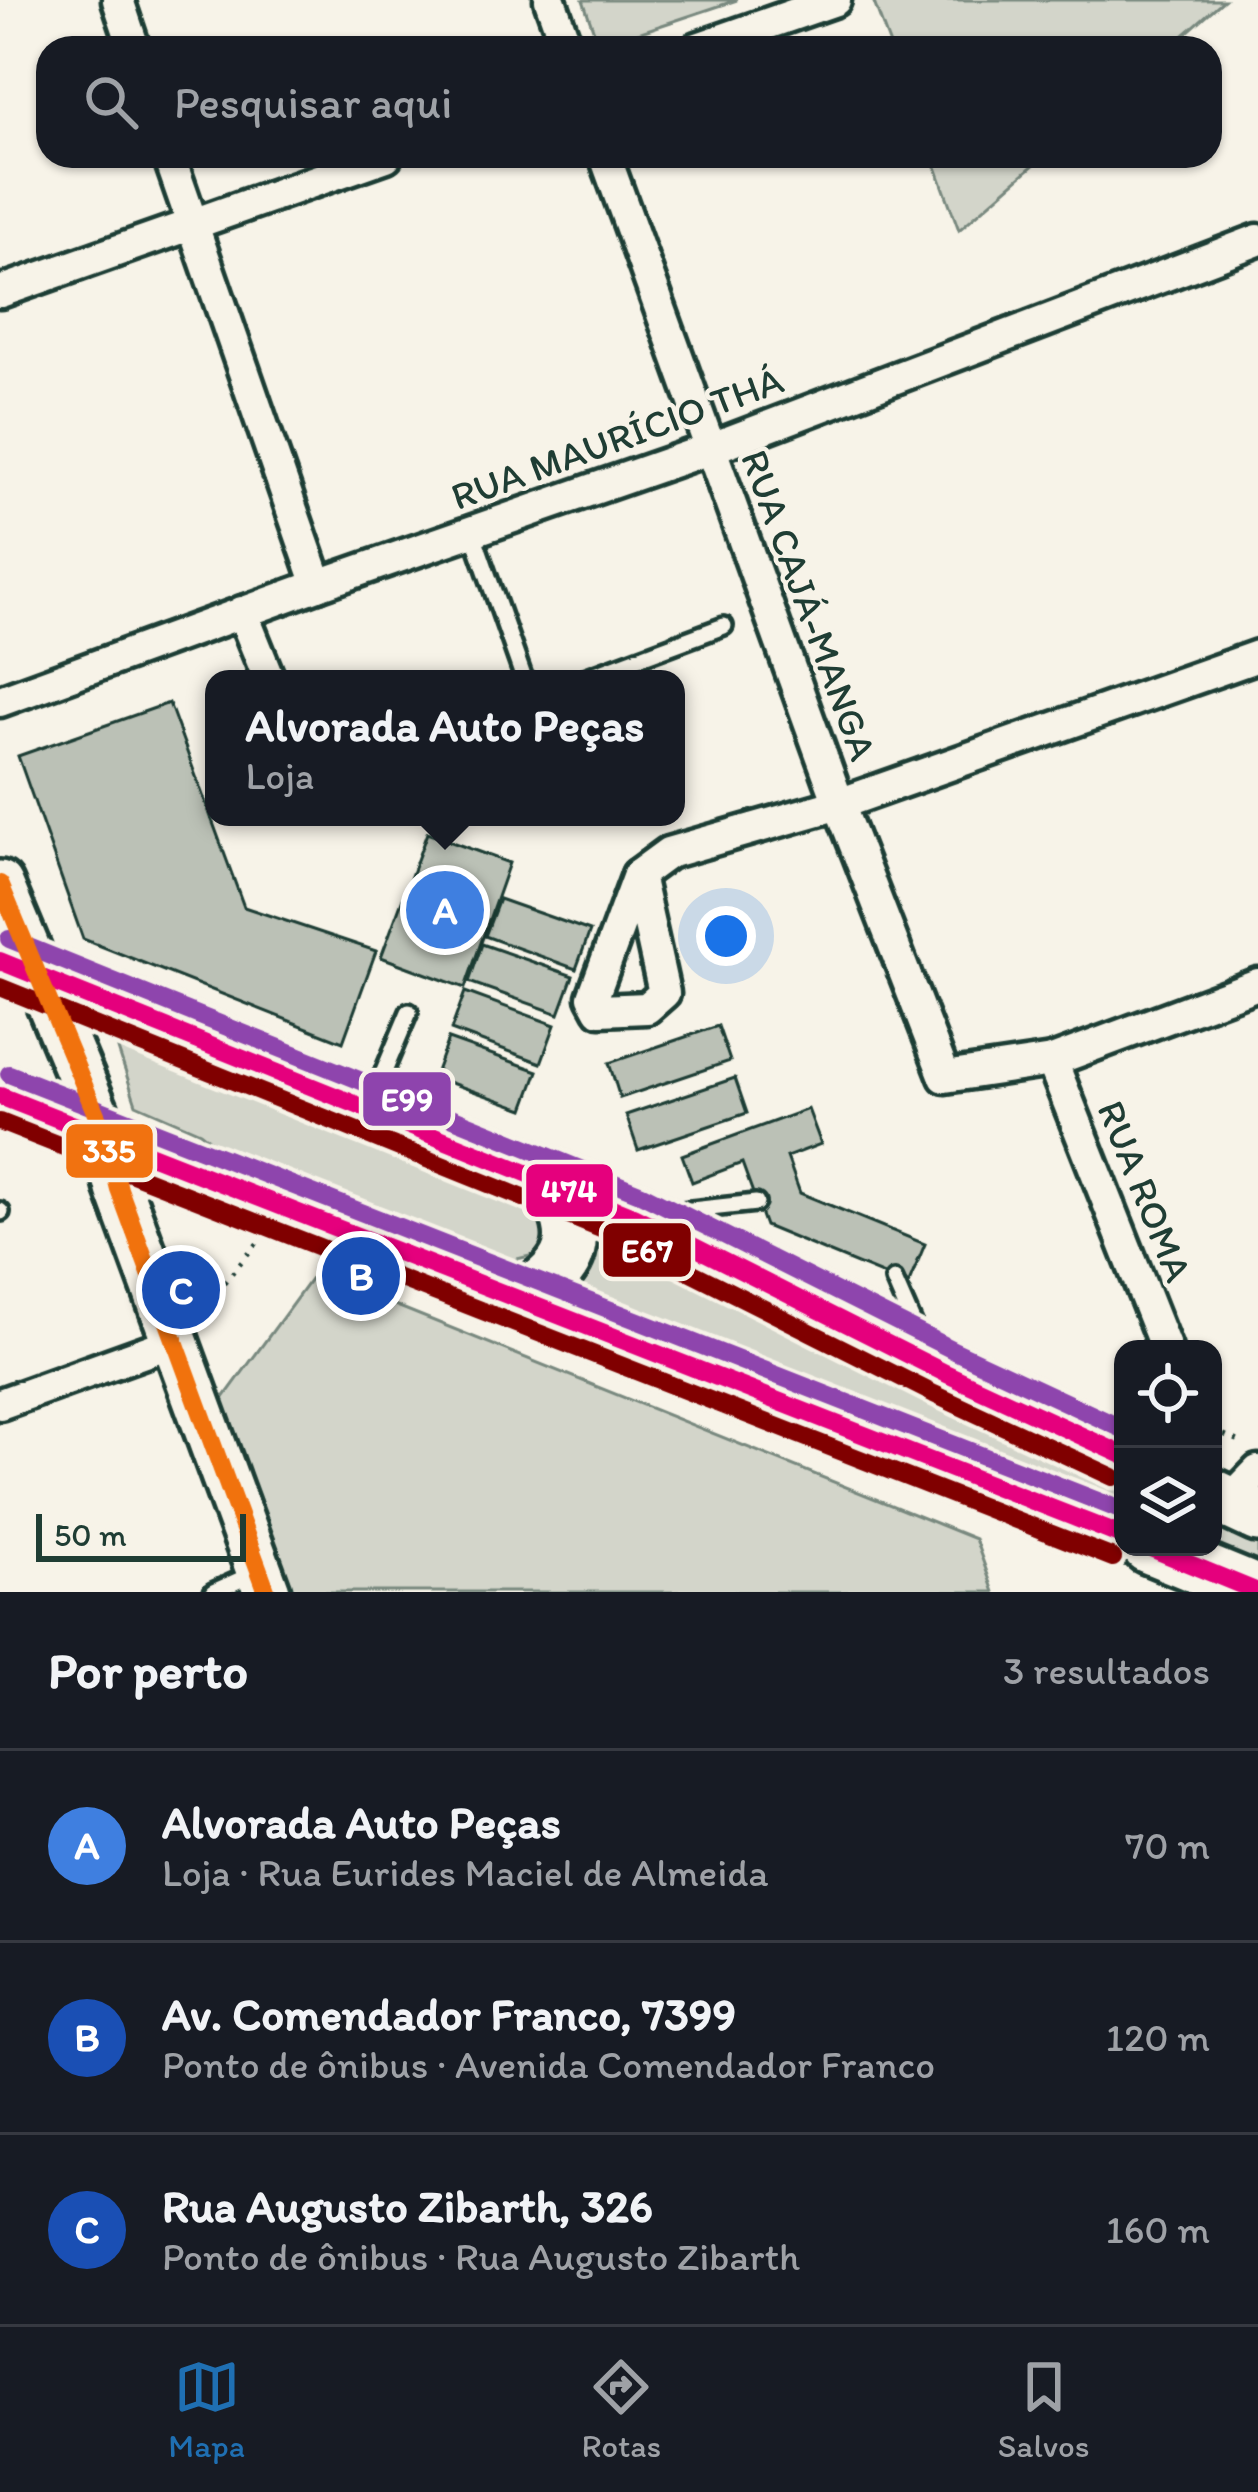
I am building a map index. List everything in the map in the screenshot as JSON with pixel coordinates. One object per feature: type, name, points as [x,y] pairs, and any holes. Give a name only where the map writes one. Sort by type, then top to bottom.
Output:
[{"type":"highway","points":[[20,968],[633,1216],[945,1373],[1114,1451]]},
{"type":"highway","points":[[0,1096],[1114,1533]]},
{"type":"highway","points":[[518,1299],[554,1277],[567,1258],[570,1212],[551,1183]]},
{"type":"highway","points":[[1170,1556],[1258,1592]]},
{"type":"main road","points":[[0,884],[20,968],[106,1138],[119,1189],[263,1581]]},
{"type":"street","points":[[118,0],[130,36]]},
{"type":"street","points":[[550,0],[563,36]]},
{"type":"street","points":[[732,36],[835,0]]},
{"type":"street","points":[[174,168],[318,585]]},
{"type":"street","points":[[0,292],[351,168]]},
{"type":"street","name":"RUA CAJÁ-MANGA","points":[[609,168],[838,804],[945,1077],[1052,1061]]},
{"type":"street","name":"RUA MAURÍCIO THÁ","points":[[0,701],[712,448],[1258,240]]},
{"type":"street","points":[[242,612],[265,670]]},
{"type":"street","points":[[638,875],[668,853],[838,804],[1258,656]]},
{"type":"street","points":[[1052,1061],[1258,984]]},
{"type":"street","name":"RUA ROMA","points":[[1052,1061],[1162,1340]]},
{"type":"street","points":[[0,1404],[175,1341]]},
{"type":"lane","points":[[472,531],[521,670]]},
{"type":"lane","points":[[606,670],[724,626]]},
{"type":"lane","points":[[369,1109],[410,1012]]},
{"type":"lane","points":[[633,1216],[756,1203]]},
{"type":"lane","points":[[895,1280],[915,1336],[945,1373]]},
{"type":"lane","points":[[213,1592],[263,1581]]},
{"type":"path","points":[[175,1341],[286,1208]]},
{"type":"path","points":[[1222,1434],[1258,1449]]},
{"type":"shaded area","points":[[583,0],[737,0],[629,36],[596,36]]},
{"type":"shaded area","points":[[873,0],[1224,0],[1183,36],[886,36]]},
{"type":"shaded area","points":[[936,168],[1030,168],[959,230]]},
{"type":"shaded area","points":[[115,1040],[542,1204],[546,1228],[538,1254],[509,1261],[225,1152],[200,1132],[136,1104]]},
{"type":"shaded area","points":[[576,1217],[1114,1473],[1114,1511],[1026,1472],[557,1287]]},
{"type":"shaded area","points":[[315,1273],[975,1539],[994,1592],[292,1592],[215,1410]]},
{"type":"shaded area","points":[[1222,1521],[1258,1537],[1258,1574],[1222,1552]]},
{"type":"building","points":[[169,703],[205,801],[205,826],[214,826],[244,907],[376,951],[343,1042],[83,939],[18,756]]},
{"type":"building","points":[[427,833],[509,863],[465,988],[381,957]]},
{"type":"building","points":[[499,899],[590,931],[576,969],[485,936]]},
{"type":"building","points":[[482,944],[573,976],[559,1014],[469,982]]},
{"type":"building","points":[[465,992],[555,1025],[541,1063],[451,1030]]},
{"type":"building","points":[[718,1026],[730,1061],[620,1098],[609,1063]]},
{"type":"building","points":[[448,1039],[538,1071],[524,1109],[434,1077]]},
{"type":"building","points":[[735,1078],[747,1113],[638,1150],[626,1115]]},
{"type":"building","points":[[808,1109],[821,1144],[787,1157],[800,1193],[925,1244],[908,1285],[765,1226],[742,1163],[692,1182],[682,1155]]},
{"type":"transit line","name":"335","points":[[0,884],[106,1138],[119,1189],[267,1592]]},
{"type":"transit line","name":"E99","points":[[9,939],[642,1194],[1114,1425]]},
{"type":"transit line","name":"474","points":[[0,961],[633,1216],[945,1373],[1114,1451]]},
{"type":"transit line","name":"E67","points":[[0,987],[623,1238],[934,1394],[1113,1477]]},
{"type":"transit line","name":"E99","points":[[9,1074],[1114,1507]]},
{"type":"transit line","name":"474","points":[[0,1096],[1114,1533]]},
{"type":"transit line","name":"E67","points":[[0,1122],[1113,1558]]},
{"type":"transit line","name":"474","points":[[1170,1556],[1258,1592]]},
{"type":"place","name":"Alvorada Auto Peças","points":[[445,910]]},
{"type":"place","name":"Av. Comendador Franco, 7399","points":[[361,1276]]},
{"type":"place","name":"Rua Augusto Zibarth, 326","points":[[181,1290]]}]
